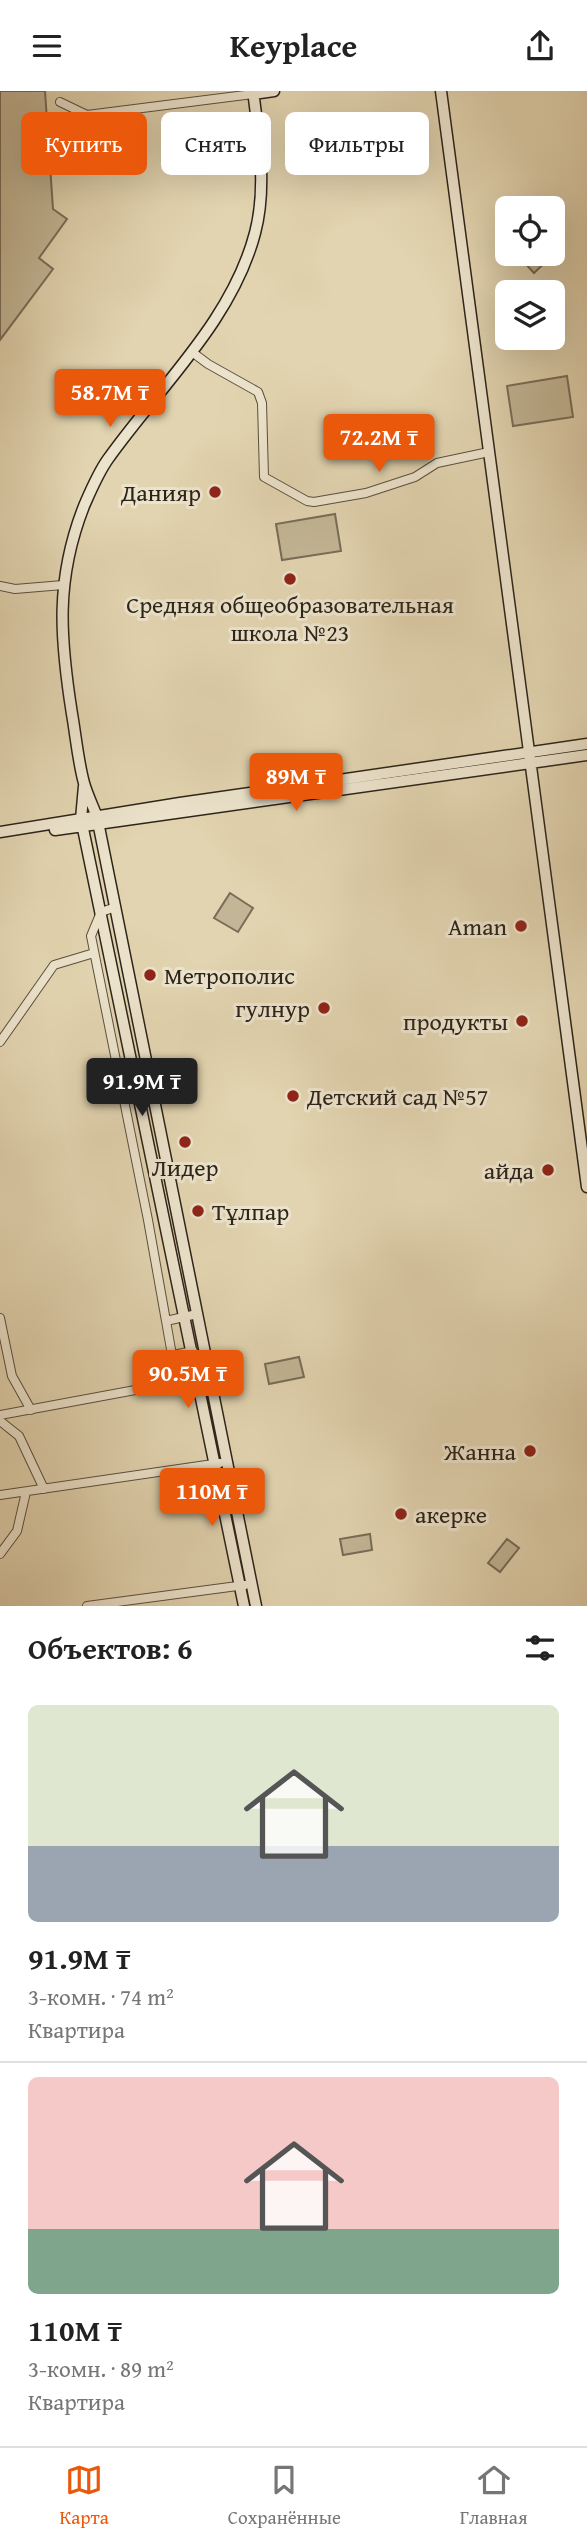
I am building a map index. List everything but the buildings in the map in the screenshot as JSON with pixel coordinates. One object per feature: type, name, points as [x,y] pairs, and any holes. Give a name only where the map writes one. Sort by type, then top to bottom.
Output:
[{"type":"main road","points":[[221,1463],[193,1351],[191,1315],[116,907],[98,821],[84,784],[63,658],[63,585],[74,532],[106,462],[192,352],[247,259],[256,232],[261,200],[253,92],[274,91]]},
{"type":"main road","points":[[441,91],[587,1187]]},
{"type":"main road","points":[[98,821],[587,744]]},
{"type":"main road","points":[[0,834],[587,755]]},
{"type":"main road","points":[[84,784],[82,823],[191,1315],[246,1585],[256,1606]]},
{"type":"main road","points":[[244,1606],[246,1585]]},
{"type":"street","points":[[60,102],[87,115],[253,92]]},
{"type":"street","points":[[192,352],[258,392],[262,403],[264,477],[314,502],[366,493],[415,477],[437,463],[489,452]]},
{"type":"street","points":[[0,586],[15,589],[63,585]]},
{"type":"street","points":[[116,907],[102,912],[91,936],[172,1355]]},
{"type":"street","points":[[0,1042],[54,965],[94,953]]},
{"type":"street","points":[[166,1321],[191,1315]]},
{"type":"street","points":[[0,1318],[12,1376],[32,1410]]},
{"type":"street","points":[[0,1415],[146,1388],[164,1356],[193,1351]]},
{"type":"street","points":[[0,1421],[19,1436],[44,1489]]},
{"type":"street","points":[[0,1495],[221,1463]]},
{"type":"street","points":[[0,1554],[17,1531],[26,1492]]},
{"type":"street","points":[[87,1606],[246,1585]]},
{"type":"shaded area","points":[[0,91],[45,91],[46,112],[21,112],[21,175],[51,175],[53,209],[67,219],[39,258],[53,269],[0,340]]},
{"type":"shaded area","points":[[528,266],[541,266],[534,273]]},
{"type":"shaded area","points":[[567,376],[573,417],[513,426],[507,386]]},
{"type":"shaded area","points":[[335,514],[341,551],[282,560],[276,524]]},
{"type":"shaded area","points":[[230,893],[253,908],[238,932],[214,918]]},
{"type":"shaded area","points":[[299,1357],[304,1377],[269,1384],[265,1364]]},
{"type":"shaded area","points":[[370,1534],[372,1550],[343,1555],[340,1539]]},
{"type":"shaded area","points":[[507,1539],[519,1548],[500,1572],[488,1563]]},
{"type":"place","name":"Данияр","points":[[215,492]]},
{"type":"place","name":"Средняя общеобразовательная школа №23","points":[[290,579]]},
{"type":"place","name":"Aman","points":[[521,926]]},
{"type":"place","name":"Метрополис","points":[[150,975]]},
{"type":"place","name":"гулнур","points":[[324,1008]]},
{"type":"place","name":"продукты","points":[[522,1021]]},
{"type":"place","name":"Детский сад №57","points":[[293,1096]]},
{"type":"place","name":"Лидер","points":[[185,1142]]},
{"type":"place","name":"айда","points":[[548,1170]]},
{"type":"place","name":"Тұлпар","points":[[198,1211]]},
{"type":"place","name":"Жанна","points":[[530,1451]]},
{"type":"place","name":"акерке","points":[[401,1514]]}]
